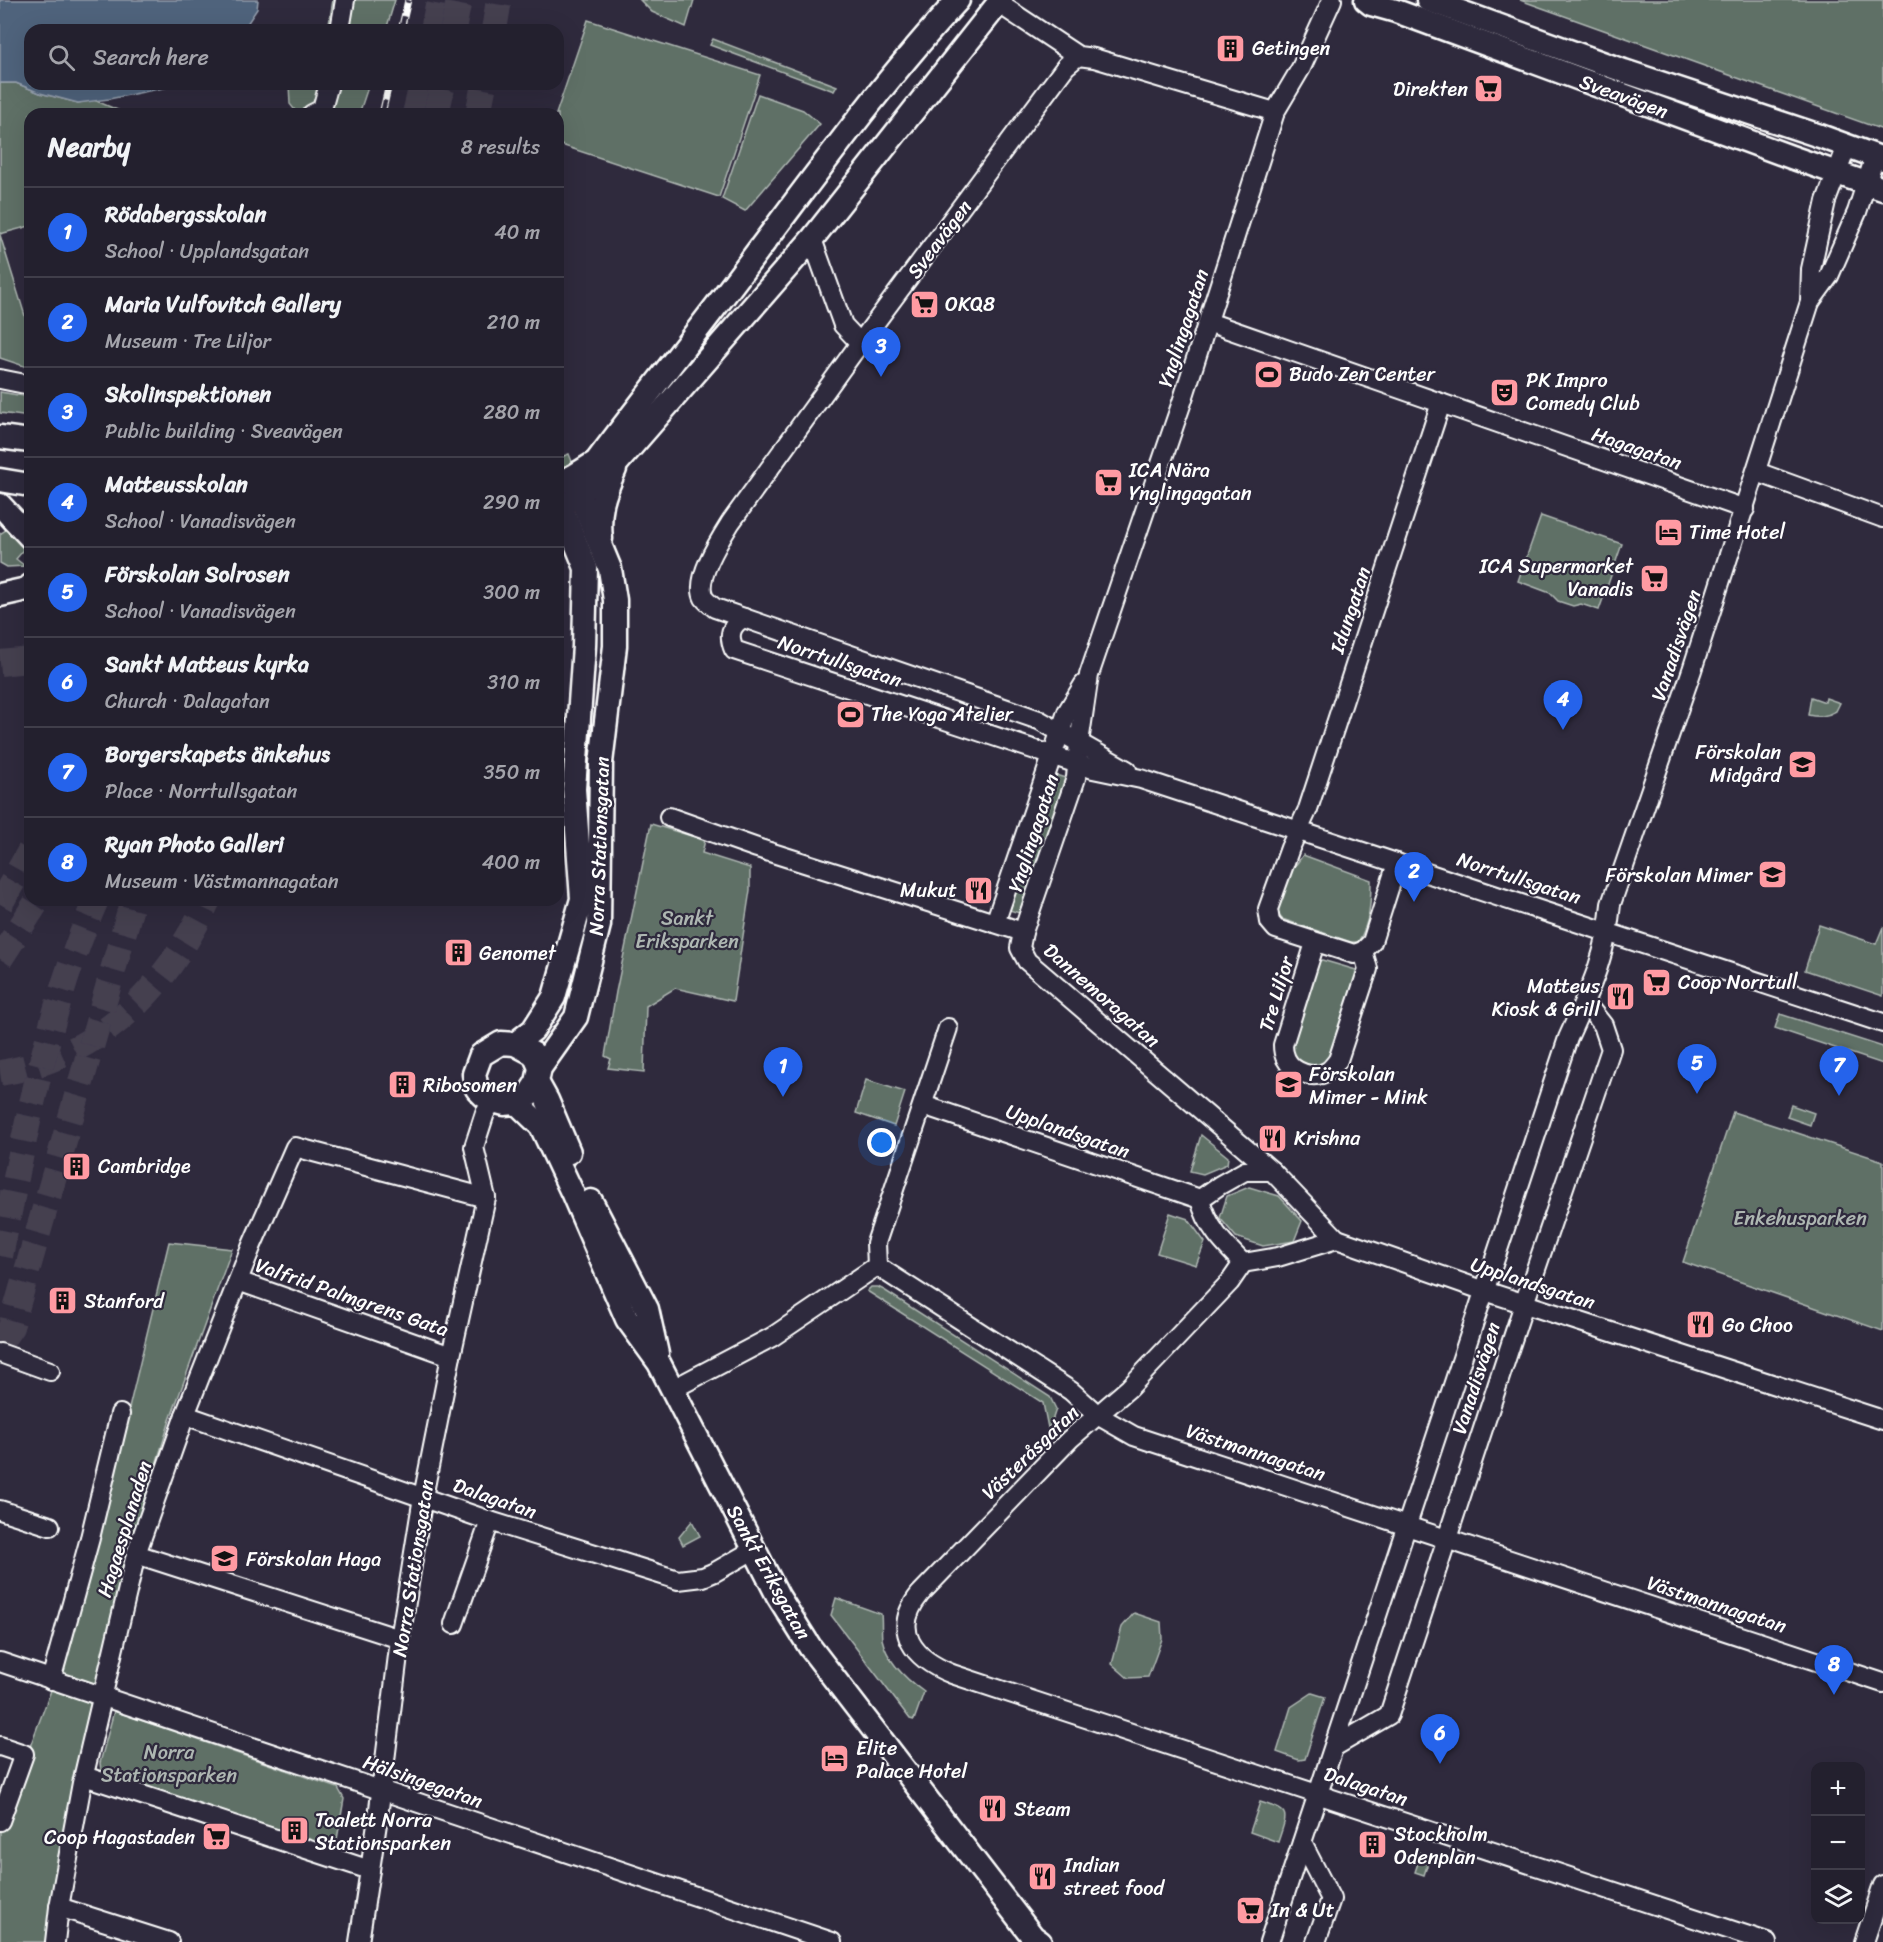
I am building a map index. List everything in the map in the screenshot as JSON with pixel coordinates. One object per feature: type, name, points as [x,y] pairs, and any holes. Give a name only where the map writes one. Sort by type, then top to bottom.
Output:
[{"type":"main road","points":[[564,498],[596,462],[811,178],[928,33],[958,0]]},
{"type":"main road","name":"Sveavägen","points":[[1366,0],[1371,4],[1407,15],[1875,186]]},
{"type":"main road","name":"Sveavägen","points":[[1428,0],[1624,71],[1879,158]]},
{"type":"main road","points":[[564,499],[590,489],[618,462],[812,239],[999,2]]},
{"type":"main road","points":[[0,424],[24,426]]},
{"type":"main road","points":[[0,437],[24,440]]},
{"type":"main road","points":[[602,549],[599,517],[607,487],[618,462]]},
{"type":"main road","points":[[0,480],[24,484]]},
{"type":"main road","points":[[564,500],[602,549]]},
{"type":"main road","points":[[0,505],[24,531]]},
{"type":"main road","name":"Norra Stationsgatan","points":[[485,1095],[474,1074],[481,1055],[501,1043],[515,1044],[533,1030],[554,997],[582,899],[574,789],[584,646],[586,568],[576,541],[564,529]]},
{"type":"main road","name":"Norra Stationsgatan","points":[[517,1103],[528,1096],[538,1075],[576,1017],[599,926],[601,763],[615,646],[615,600],[610,568],[602,549]]},
{"type":"main road","points":[[0,595],[24,590]]},
{"type":"main road","points":[[515,1044],[534,1054],[538,1075]]},
{"type":"main road","name":"Sankt Eriksgatan","points":[[538,1075],[588,1195],[648,1309],[659,1363]]},
{"type":"main road","points":[[485,1095],[504,1104],[517,1103]]},
{"type":"main road","name":"Sankt Eriksgatan","points":[[517,1103],[541,1126],[627,1319],[659,1363],[778,1596],[810,1647],[1033,1941]]},
{"type":"street","points":[[341,24],[345,0]]},
{"type":"street","name":"Ynglingagatan","points":[[1023,932],[1076,778],[1089,675],[1208,322],[1275,112],[1300,68],[1332,0]]},
{"type":"street","points":[[999,2],[1078,56],[1094,58],[1275,112]]},
{"type":"street","name":"Sveavägen","points":[[705,598],[701,587],[704,574],[719,541],[732,522],[860,343],[1066,66],[1078,56]]},
{"type":"street","points":[[323,108],[327,90]]},
{"type":"street","name":"Vanadisvägen","points":[[1269,1942],[1568,1038],[1594,983],[1602,960],[1611,904],[1692,670],[1810,302],[1811,269],[1826,201],[1847,146]]},
{"type":"street","name":"Vanadisvägen","points":[[1810,302],[1829,276],[1857,212],[1875,186],[1879,158]]},
{"type":"street","points":[[812,239],[843,325],[860,343]]},
{"type":"street","name":"Hagagatan","points":[[1208,322],[1745,509]]},
{"type":"street","points":[[0,379],[24,384]]},
{"type":"street","name":"Idungatan","points":[[1299,830],[1308,809],[1441,403]]},
{"type":"street","points":[[1757,472],[1883,518]]},
{"type":"street","name":"Norrtullsgatan","points":[[705,598],[714,608],[1039,720],[1141,778]]},
{"type":"street","name":"Norrtullsgatan","points":[[744,618],[736,622],[731,630],[730,641],[734,650],[1093,769],[1141,778],[1883,1023]]},
{"type":"street","name":"Ynglingagatan","points":[[995,923],[1067,712],[1089,675]]},
{"type":"street","name":"Dannemoragatan","points":[[669,818],[1023,932],[1020,948],[1027,961],[1272,1171],[1337,1239]]},
{"type":"street","name":"Tre Liljor","points":[[1299,830],[1290,848],[1268,909],[1270,922],[1276,928],[1315,943],[1354,954],[1363,951],[1368,969],[1338,1060],[1328,1071],[1313,1076],[1290,1065],[1285,1057],[1283,1045],[1315,943]]},
{"type":"street","points":[[1363,951],[1372,942],[1397,863]]},
{"type":"street","name":"Vanadisvägen","points":[[1334,1747],[1389,1715],[1524,1304],[1611,1049],[1603,1025],[1584,1001]]},
{"type":"street","points":[[673,1389],[772,1337],[877,1266],[876,1243],[948,1028]]},
{"type":"street","name":"Norra Stationsgatan","points":[[359,1942],[382,1791],[400,1639],[423,1497],[486,1198],[474,1147],[485,1113],[485,1095]]},
{"type":"street","name":"Upplandsgatan","points":[[923,1105],[1200,1199]]},
{"type":"street","name":"Hagaesplanaden","points":[[55,1942],[58,1907],[84,1776],[136,1554],[185,1415],[238,1281],[295,1147],[486,1198]]},
{"type":"street","points":[[1272,1171],[1245,1171],[1200,1199],[1204,1216],[1216,1236],[1242,1263],[1278,1257],[1337,1239]]},
{"type":"street","name":"Upplandsgatan","points":[[1337,1239],[1524,1304],[1883,1420]]},
{"type":"street","name":"Västeråsgatan","points":[[952,1674],[937,1668],[914,1651],[907,1634],[906,1620],[910,1607],[1070,1439],[1129,1388],[1222,1290],[1242,1263]]},
{"type":"street","name":"Västmannagatan","points":[[877,1266],[1071,1391],[1099,1416],[1134,1436],[1883,1683]]},
{"type":"street","name":"Valfrid Palmgrens Gata","points":[[238,1281],[451,1356]]},
{"type":"street","points":[[0,1353],[50,1371]]},
{"type":"street","name":"Hagaesplanaden","points":[[51,1680],[90,1538],[120,1414]]},
{"type":"street","name":"Dalagatan","points":[[185,1415],[490,1521],[678,1580],[703,1577],[755,1549]]},
{"type":"street","points":[[0,1510],[50,1526]]},
{"type":"street","points":[[454,1624],[490,1521]]},
{"type":"street","points":[[136,1554],[400,1639]]},
{"type":"street","name":"Hälsingegatan","points":[[0,1662],[101,1698],[832,1942]]},
{"type":"street","name":"Dalagatan","points":[[952,1674],[1767,1942]]},
{"type":"street","points":[[0,1746],[24,1754],[0,1821]]},
{"type":"street","points":[[84,1776],[370,1870]]},
{"type":"street","points":[[1302,1844],[1331,1899],[1316,1942]]},
{"type":"street","points":[[1864,1942],[1883,1885]]},
{"type":"street","points":[[58,1907],[170,1942]]},
{"type":"green space","points":[[333,0],[395,0],[388,24],[329,24]]},
{"type":"green space","points":[[640,0],[694,0],[686,27],[652,12]]},
{"type":"green space","points":[[1520,0],[1883,0],[1883,130]]},
{"type":"green space","points":[[588,20],[760,75],[719,197],[564,146],[564,108],[558,108]]},
{"type":"green space","points":[[713,39],[837,86],[834,91],[710,45]]},
{"type":"green space","points":[[0,83],[16,83],[24,86],[24,90],[33,90],[78,103],[94,100],[113,108],[24,108],[24,228],[0,234]]},
{"type":"green space","points":[[289,90],[367,90],[361,108],[293,108],[290,104]]},
{"type":"green space","points":[[758,94],[803,110],[820,124],[745,211],[722,199]]},
{"type":"green space","points":[[0,235],[24,313],[24,366],[0,358]]},
{"type":"green space","points":[[0,392],[24,396],[24,416],[0,413]]},
{"type":"green space","points":[[569,454],[573,464],[564,467],[564,456]]},
{"type":"green space","points":[[1541,516],[1622,544],[1599,610],[1581,604],[1573,606],[1558,601],[1550,593],[1518,581]]},
{"type":"green space","points":[[9,528],[24,544],[22,552],[16,559],[24,566],[7,567],[0,563],[0,534]]},
{"type":"green space","points":[[1811,697],[1825,702],[1826,698],[1840,703],[1836,711],[1829,714],[1808,715]]},
{"type":"green space","points":[[1049,773],[1072,780],[1026,915],[1003,908]]},
{"type":"green space","name":"Sankt Eriksparken","points":[[651,824],[705,840],[702,853],[750,868],[750,890],[733,1001],[675,988],[646,1006],[644,1072],[608,1068],[611,1059],[605,1056]]},
{"type":"green space","points":[[1303,855],[1371,880],[1367,920],[1358,942],[1351,942],[1282,919],[1278,914],[1278,908],[1292,870]]},
{"type":"green space","points":[[1819,925],[1876,944],[1883,927],[1883,996],[1805,970]]},
{"type":"green space","points":[[1322,960],[1356,970],[1361,975],[1337,1051],[1320,1068],[1303,1067],[1290,1052],[1314,962]]},
{"type":"green space","points":[[1780,1014],[1883,1047],[1883,1064],[1775,1028]]},
{"type":"green space","points":[[866,1080],[905,1092],[894,1126],[856,1113]]},
{"type":"green space","points":[[1791,1105],[1814,1113],[1810,1125],[1787,1117]]},
{"type":"green space","name":"Enkehusparken","points":[[1733,1112],[1883,1161],[1883,1331],[1683,1262]]},
{"type":"green space","points":[[1201,1135],[1228,1157],[1227,1164],[1203,1174],[1190,1171]]},
{"type":"green space","points":[[1249,1187],[1279,1196],[1302,1221],[1294,1241],[1263,1246],[1236,1237],[1220,1218],[1227,1196]]},
{"type":"green space","points":[[1170,1213],[1188,1219],[1205,1242],[1196,1265],[1157,1253]]},
{"type":"green space","name":"Norra Stationsparken","points":[[169,1242],[232,1249],[170,1420],[130,1547],[51,1942],[0,1942],[0,1827],[56,1677],[126,1421]]},
{"type":"green space","points":[[871,1287],[884,1290],[1050,1397],[1056,1409],[1048,1428],[1043,1403],[867,1291]]},
{"type":"green space","points":[[692,1521],[700,1536],[683,1545],[679,1537]]},
{"type":"green space","points":[[836,1598],[881,1614],[882,1639],[888,1655],[905,1676],[924,1692],[914,1720],[910,1719],[831,1615]]},
{"type":"green space","points":[[1134,1613],[1161,1622],[1162,1639],[1148,1677],[1128,1678],[1112,1664],[1122,1627]]},
{"type":"green space","points":[[1312,1693],[1325,1697],[1305,1759],[1299,1760],[1277,1752],[1291,1707]]},
{"type":"green space","name":"Norra Stationsparken","points":[[114,1711],[338,1788],[344,1799],[335,1851],[106,1775],[101,1770],[100,1763]]},
{"type":"green space","points":[[1260,1802],[1277,1808],[1284,1814],[1284,1824],[1278,1842],[1250,1832]]},
{"type":"green space","points":[[1418,1852],[1430,1857],[1424,1875],[1415,1872]]},
{"type":"water","points":[[0,0],[258,0],[257,9],[247,24],[24,24],[24,86],[16,83],[0,83]]},
{"type":"water","points":[[33,90],[153,90],[78,103]]},
{"type":"tunnel","points":[[434,24],[439,0]]},
{"type":"tunnel","points":[[454,24],[459,0]]},
{"type":"tunnel","points":[[495,24],[499,0]]},
{"type":"tunnel","points":[[416,108],[421,90]]},
{"type":"tunnel","points":[[437,108],[442,90]]},
{"type":"tunnel","points":[[479,108],[483,90]]},
{"type":"tunnel","points":[[0,663],[24,661]]},
{"type":"tunnel","points":[[0,904],[24,862]]},
{"type":"tunnel","points":[[0,959],[34,906]]},
{"type":"tunnel","points":[[0,1256],[28,1120],[50,1031],[63,986],[94,906]]},
{"type":"tunnel","points":[[0,1343],[11,1327],[131,906]]},
{"type":"tunnel","points":[[0,1073],[36,1065],[69,1052],[99,1035],[126,1014],[150,990],[172,962],[205,906]]},
{"type":"railway","points":[[402,24],[408,0]]},
{"type":"railway","points":[[383,108],[388,90]]},
{"type":"place","name":"Getingen","points":[[1231,48]]},
{"type":"place","name":"Direkten","points":[[1489,89]]},
{"type":"place","name":"OKQ8","points":[[924,304]]},
{"type":"place","name":"Budo Zen Center","points":[[1268,374]]},
{"type":"place","name":"Skolinspektionen","points":[[881,377]]},
{"type":"place","name":"PK Impro Comedy Club","points":[[1505,392]]},
{"type":"place","name":"ICA Nära Ynglingagatan","points":[[1108,482]]},
{"type":"place","name":"Time Hotel","points":[[1668,532]]},
{"type":"place","name":"ICA Supermarket Vanadis","points":[[1654,578]]},
{"type":"place","name":"The Yoga Atelier","points":[[850,714]]},
{"type":"place","name":"Matteusskolan","points":[[1563,730]]},
{"type":"place","name":"Förskolan Midgård","points":[[1802,764]]},
{"type":"place","name":"Förskolan Mimer","points":[[1773,875]]},
{"type":"place","name":"Mukut","points":[[978,890]]},
{"type":"place","name":"Maria Vulfovitch Gallery","points":[[1414,902]]},
{"type":"place","name":"Genomet","points":[[458,953]]},
{"type":"place","name":"Coop Norrtull","points":[[1657,982]]},
{"type":"place","name":"Matteus Kiosk & Grill","points":[[1621,997]]},
{"type":"place","name":"Ribosomen","points":[[402,1085]]},
{"type":"place","name":"Förskolan Mimer - Mink","points":[[1288,1085]]},
{"type":"place","name":"Förskolan Solrosen","points":[[1697,1094]]},
{"type":"place","name":"Borgerskapets änkehus","points":[[1839,1096]]},
{"type":"place","name":"Rödabergsskolan","points":[[783,1097]]},
{"type":"place","name":"Krishna","points":[[1273,1138]]},
{"type":"place","name":"Cambridge","points":[[77,1166]]},
{"type":"place","name":"Stanford","points":[[63,1301]]},
{"type":"place","name":"Go Choo","points":[[1701,1325]]},
{"type":"place","name":"Förskolan Haga","points":[[225,1559]]},
{"type":"place","name":"Ryan Photo Galleri","points":[[1834,1695]]},
{"type":"place","name":"Elite Palace Hotel","points":[[835,1759]]},
{"type":"place","name":"Sankt Matteus kyrka","points":[[1440,1764]]},
{"type":"place","name":"Steam","points":[[993,1809]]},
{"type":"place","name":"Toalett Norra Stationsparken","points":[[294,1831]]},
{"type":"place","name":"Coop Hagastaden","points":[[216,1837]]},
{"type":"place","name":"Stockholm Odenplan","points":[[1373,1845]]},
{"type":"place","name":"Indian street food","points":[[1043,1877]]},
{"type":"place","name":"In & Ut","points":[[1250,1910]]}]
